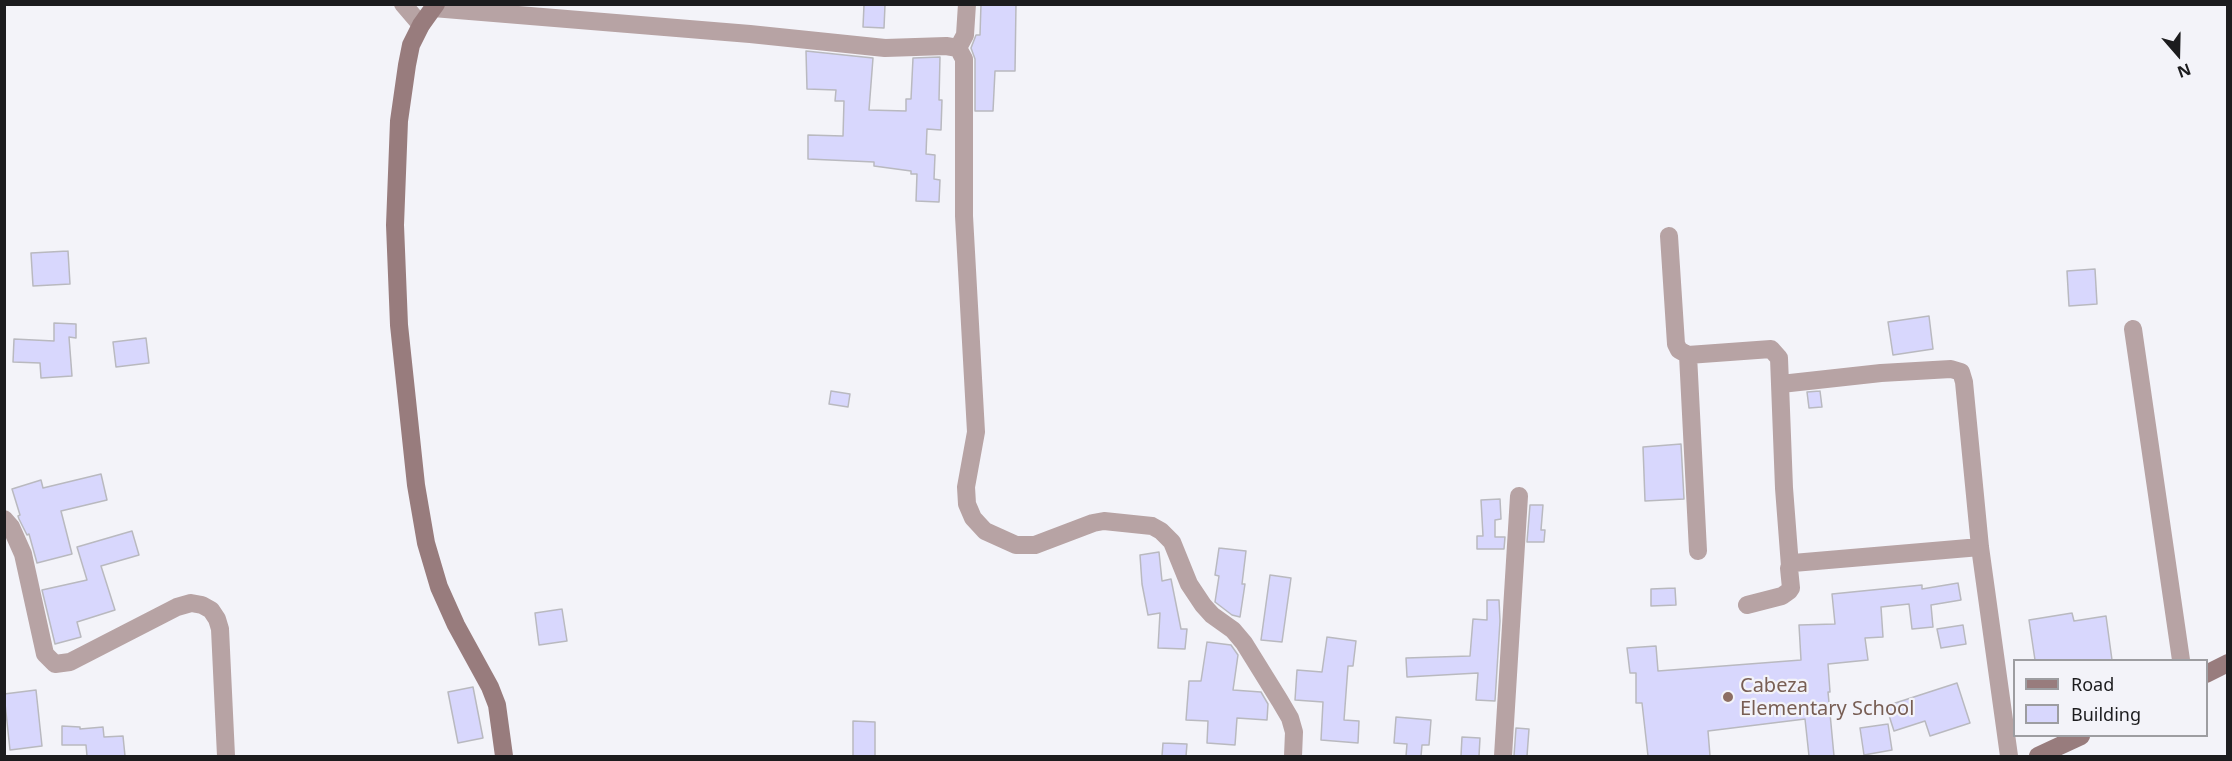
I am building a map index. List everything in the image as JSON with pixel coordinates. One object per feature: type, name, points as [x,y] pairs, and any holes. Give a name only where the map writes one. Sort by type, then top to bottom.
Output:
[{"type":"street","points":[[403,4],[421,25]]},
{"type":"street","points":[[958,48],[965,35],[967,4]]},
{"type":"street","points":[[504,756],[497,705],[439,587],[426,543],[416,485],[399,325],[395,225],[401,110],[409,55],[421,25],[435,6],[885,48],[946,46],[958,48]]},
{"type":"street","points":[[958,48],[964,59],[963,216],[976,432],[966,487],[967,504],[973,518],[985,531],[1016,545],[1035,545],[1104,521],[1152,526],[1161,531],[1172,542],[1190,584],[1203,605],[1212,615],[1233,630],[1244,644],[1290,718],[1294,732],[1293,756]]},
{"type":"street","points":[[1669,237],[1676,344],[1681,352],[1688,355],[1771,349],[1779,358],[1791,588],[1782,596],[1747,605]]},
{"type":"street","points":[[2133,329],[2181,659]]},
{"type":"street","points":[[1688,355],[1698,551]]},
{"type":"street","points":[[1781,384],[1951,369],[1961,372],[1964,382],[1980,547],[2009,756]]},
{"type":"street","points":[[1503,756],[1519,496]]},
{"type":"street","points":[[4,519],[11,526],[23,554],[45,654],[55,664],[70,662],[177,607],[191,603],[211,610],[217,618],[220,629],[226,756]]},
{"type":"street","points":[[1790,566],[1798,562],[1980,547]]},
{"type":"street","points":[[2208,673],[2228,663]]},
{"type":"street","points":[[2038,756],[2077,737]]},
{"type":"building","points":[[981,4],[1016,4],[1015,71],[995,71],[993,111],[975,111],[975,59],[971,48],[976,35],[980,35]]},
{"type":"building","points":[[864,5],[885,5],[884,28],[863,27]]},
{"type":"building","points":[[806,51],[873,58],[869,110],[906,111],[906,99],[911,99],[913,58],[940,57],[941,130],[927,129],[926,154],[935,155],[934,179],[940,180],[939,202],[916,201],[917,174],[911,174],[911,171],[874,166],[874,162],[808,159],[808,135],[843,136],[844,101],[835,101],[836,90],[807,89]]},
{"type":"building","points":[[68,251],[70,284],[33,286],[31,253]]},
{"type":"building","points":[[2095,269],[2097,304],[2069,306],[2067,271]]},
{"type":"building","points":[[1929,316],[1933,349],[1893,355],[1888,322]]},
{"type":"building","points":[[54,323],[76,324],[76,338],[69,337],[72,376],[41,378],[40,363],[13,362],[14,339],[54,341]]},
{"type":"building","points":[[146,338],[149,363],[116,367],[113,342]]},
{"type":"building","points":[[831,391],[850,394],[848,407],[829,404]]},
{"type":"building","points":[[1820,391],[1822,407],[1809,408],[1807,392]]},
{"type":"building","points":[[1681,444],[1684,499],[1645,501],[1643,447]]},
{"type":"building","points":[[101,474],[107,500],[61,511],[72,554],[37,563],[29,534],[27,535],[19,519],[20,515],[12,489],[41,480],[43,488]]},
{"type":"building","points":[[1500,499],[1501,519],[1495,520],[1495,537],[1505,537],[1504,549],[1477,549],[1477,536],[1483,536],[1481,500]]},
{"type":"building","points":[[1530,505],[1543,505],[1541,530],[1545,530],[1544,542],[1527,542]]},
{"type":"building","points":[[132,531],[139,555],[101,566],[115,610],[77,622],[81,637],[55,644],[42,590],[87,580],[77,547]]},
{"type":"building","points":[[1219,548],[1246,551],[1242,584],[1245,584],[1240,617],[1232,615],[1215,602],[1219,576],[1215,575]]},
{"type":"building","points":[[1159,552],[1162,581],[1171,579],[1181,629],[1187,629],[1185,649],[1158,648],[1160,613],[1148,615],[1142,584],[1140,555]]},
{"type":"building","points":[[1270,575],[1291,578],[1282,642],[1261,640]]},
{"type":"building","points":[[1958,583],[1961,600],[1931,605],[1933,627],[1912,629],[1909,604],[1881,607],[1883,637],[1865,638],[1868,660],[1828,664],[1830,692],[1828,692],[1834,756],[1809,756],[1805,719],[1708,731],[1710,756],[1648,756],[1642,703],[1636,703],[1636,673],[1630,673],[1627,648],[1656,646],[1658,671],[1801,660],[1799,625],[1835,624],[1832,594],[1922,585],[1922,589]]},
{"type":"building","points":[[1675,588],[1676,605],[1651,606],[1651,589]]},
{"type":"building","points":[[1487,600],[1499,600],[1500,621],[1495,701],[1476,700],[1478,673],[1407,677],[1406,658],[1470,656],[1473,619],[1487,620]]},
{"type":"building","points":[[562,609],[567,641],[539,645],[535,613]]},
{"type":"building","points":[[2072,613],[2074,621],[2106,616],[2112,659],[2035,659],[2029,620]]},
{"type":"building","points":[[1963,625],[1966,644],[1941,648],[1937,629]]},
{"type":"building","points":[[1327,637],[1356,641],[1353,666],[1348,666],[1344,720],[1359,721],[1358,743],[1321,740],[1323,702],[1295,700],[1297,670],[1322,672]]},
{"type":"building","points":[[1207,642],[1231,645],[1238,655],[1233,690],[1261,692],[1268,704],[1267,720],[1237,718],[1235,745],[1207,743],[1208,721],[1186,720],[1189,681],[1201,681]]},
{"type":"building","points":[[1957,683],[1970,723],[1930,736],[1925,721],[1894,731],[1886,706]]},
{"type":"building","points":[[473,687],[483,738],[458,743],[448,692]]},
{"type":"building","points":[[36,690],[42,746],[10,750],[4,694]]},
{"type":"building","points":[[1396,717],[1431,720],[1429,745],[1422,745],[1421,756],[1406,756],[1407,744],[1394,743]]},
{"type":"building","points":[[853,721],[875,722],[875,756],[853,756]]},
{"type":"building","points":[[1888,724],[1892,750],[1864,755],[1860,728]]},
{"type":"building","points":[[62,726],[80,727],[80,729],[103,727],[104,737],[123,736],[125,756],[87,756],[86,745],[62,745]]},
{"type":"building","points":[[1516,728],[1529,729],[1527,756],[1514,756]]},
{"type":"building","points":[[1462,737],[1480,738],[1479,756],[1461,756]]},
{"type":"building","points":[[1163,743],[1187,744],[1186,756],[1162,756]]},
{"type":"place","name":"Cabeza Elementary School","points":[[1728,697]]}]
